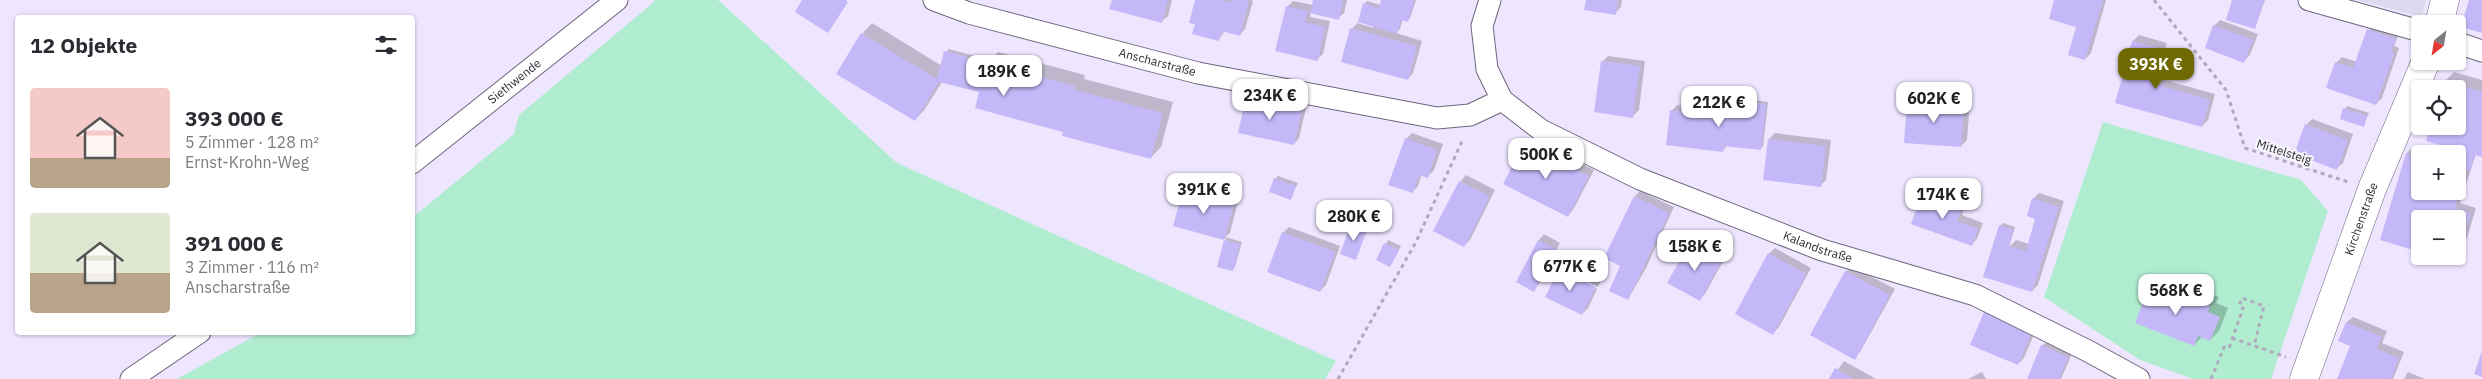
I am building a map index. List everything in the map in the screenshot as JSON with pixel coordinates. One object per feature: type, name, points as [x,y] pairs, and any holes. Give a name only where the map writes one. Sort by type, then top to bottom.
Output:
[{"type":"street","name":"Siethwende","points":[[415,161],[617,0]]},
{"type":"street","name":"Anscharstraße","points":[[934,0],[971,6],[1198,73],[1437,118],[1470,115],[1502,100]]},
{"type":"street","points":[[1490,0],[1482,26],[1487,69],[1502,100]]},
{"type":"street","points":[[2310,0],[2411,28]]},
{"type":"street","points":[[2441,15],[2445,0]]},
{"type":"street","points":[[2466,46],[2482,51]]},
{"type":"street","name":"Kirchenstraße","points":[[2306,372],[2372,190],[2422,70]]},
{"type":"street","name":"Kalandstraße","points":[[1502,100],[1541,130],[1640,179],[1822,250],[1975,295],[2088,351],[2139,379]]},
{"type":"street","points":[[131,379],[196,335]]},
{"type":"path","name":"Mittelsteig","points":[[2154,0],[2226,90],[2244,148],[2372,190]]},
{"type":"path","points":[[1338,379],[1416,242],[1463,140],[1470,115]]},
{"type":"path","points":[[2211,379],[2220,353],[2224,347],[2228,348],[2232,338],[2243,308],[2239,306],[2242,298],[2264,306],[2254,346]]},
{"type":"path","points":[[2232,338],[2254,346],[2306,372]]},
{"type":"shaded area","points":[[2358,0],[2426,0],[2422,15],[2414,15]]},
{"type":"green space","points":[[654,0],[718,0],[897,163],[1336,361],[1325,379],[177,379],[256,335],[415,335],[415,215],[514,134],[519,115],[654,2]]},
{"type":"green space","points":[[2103,122],[2301,180],[2328,211],[2271,379],[2193,379],[2140,360],[2044,297]]},
{"type":"building","points":[[802,0],[846,0],[848,2],[828,33],[795,12]]},
{"type":"building","points":[[1112,0],[1168,0],[1162,23],[1109,9]]},
{"type":"building","points":[[1195,0],[1220,0],[1230,3],[1231,0],[1249,0],[1240,36],[1222,31],[1219,41],[1192,34],[1195,24],[1189,23]]},
{"type":"building","points":[[1313,0],[1343,0],[1339,20],[1310,13]]},
{"type":"building","points":[[1381,0],[1414,0],[1408,22],[1401,20],[1397,34],[1358,22],[1363,3],[1379,8]]},
{"type":"building","points":[[1586,0],[1618,0],[1616,15],[1584,10]]},
{"type":"building","points":[[2054,0],[2103,0],[2085,60],[2068,55],[2076,27],[2049,19]]},
{"type":"building","points":[[2232,0],[2264,0],[2255,29],[2226,20]]},
{"type":"building","points":[[2469,0],[2482,0],[2482,33],[2466,28],[2465,15]]},
{"type":"building","points":[[1286,6],[1308,11],[1305,22],[1325,27],[1318,61],[1275,51]]},
{"type":"building","points":[[2213,25],[2253,40],[2244,63],[2205,48]]},
{"type":"building","points":[[1350,28],[1417,46],[1408,80],[1341,62]]},
{"type":"building","points":[[2367,29],[2396,39],[2391,52],[2394,54],[2376,105],[2326,88],[2335,62],[2353,68]]},
{"type":"building","points":[[861,33],[937,79],[944,51],[1075,86],[1074,90],[1163,113],[1151,159],[1062,136],[1063,132],[975,108],[979,92],[939,82],[915,121],[836,74]]},
{"type":"building","points":[[2132,41],[2162,49],[2152,83],[2210,100],[2202,127],[2115,103]]},
{"type":"building","points":[[1601,61],[1640,66],[1633,118],[1594,112]]},
{"type":"building","points":[[2466,87],[2482,92],[2482,157],[2475,155],[2470,171],[2466,170],[2466,145],[2440,145],[2426,141],[2428,135],[2466,135]]},
{"type":"building","points":[[1246,97],[1302,110],[1294,145],[1238,133]]},
{"type":"building","points":[[1729,100],[1766,104],[1761,150],[1724,146],[1723,152],[1666,145],[1670,110],[1727,117]]},
{"type":"building","points":[[1907,102],[1964,106],[1961,147],[1904,143]]},
{"type":"building","points":[[2343,108],[2367,116],[2364,127],[2340,119]]},
{"type":"building","points":[[2305,124],[2348,140],[2337,170],[2294,154]]},
{"type":"building","points":[[1405,138],[1437,150],[1428,178],[1419,175],[1413,193],[1388,185]]},
{"type":"building","points":[[1768,139],[1826,146],[1821,187],[1763,180]]},
{"type":"building","points":[[1524,144],[1589,176],[1568,217],[1503,184]]},
{"type":"building","points":[[2406,153],[2411,154],[2411,200],[2457,200],[2455,208],[2461,210],[2411,210],[2411,249],[2380,240]]},
{"type":"building","points":[[1274,178],[1296,186],[1291,200],[1269,192]]},
{"type":"building","points":[[1459,181],[1490,196],[1464,247],[1433,231]]},
{"type":"building","points":[[1183,190],[1234,204],[1224,240],[1173,226]]},
{"type":"building","points":[[1922,194],[1962,208],[1957,221],[1978,229],[1972,246],[1911,224]]},
{"type":"building","points":[[1634,196],[1669,213],[1628,300],[1609,291],[1620,266],[1604,258]]},
{"type":"building","points":[[2032,198],[2059,207],[2032,292],[1983,277],[1999,225],[2013,230],[2009,246],[2026,251],[2035,219],[2027,216]]},
{"type":"building","points":[[2466,211],[2471,213],[2466,231]]},
{"type":"building","points":[[1351,223],[1367,229],[1356,260],[1340,254]]},
{"type":"building","points":[[1282,232],[1335,252],[1320,292],[1267,272]]},
{"type":"building","points":[[1224,240],[1240,244],[1233,271],[1217,267]]},
{"type":"building","points":[[1538,240],[1556,249],[1534,292],[1516,282]]},
{"type":"building","points":[[1690,242],[1722,260],[1700,301],[1667,283]]},
{"type":"building","points":[[1384,243],[1399,250],[1390,267],[1376,260]]},
{"type":"building","points":[[1768,253],[1806,274],[1773,335],[1735,314]]},
{"type":"building","points":[[1559,269],[1596,287],[1582,315],[1545,297]]},
{"type":"building","points":[[1845,271],[1890,295],[1855,360],[1810,335]]},
{"type":"building","points":[[2151,282],[2210,306],[2208,312],[2220,317],[2210,341],[2198,336],[2194,346],[2135,323]]},
{"type":"building","points":[[1984,312],[2032,333],[2018,365],[1970,345]]},
{"type":"building","points":[[2346,322],[2382,337],[2377,349],[2399,358],[2391,379],[2337,379],[2350,346],[2338,341]]},
{"type":"building","points":[[2041,345],[2068,357],[2059,379],[2027,379]]},
{"type":"building","points":[[2482,351],[2482,377],[2474,374]]},
{"type":"building","points":[[1835,368],[1854,379],[1829,379]]}]
